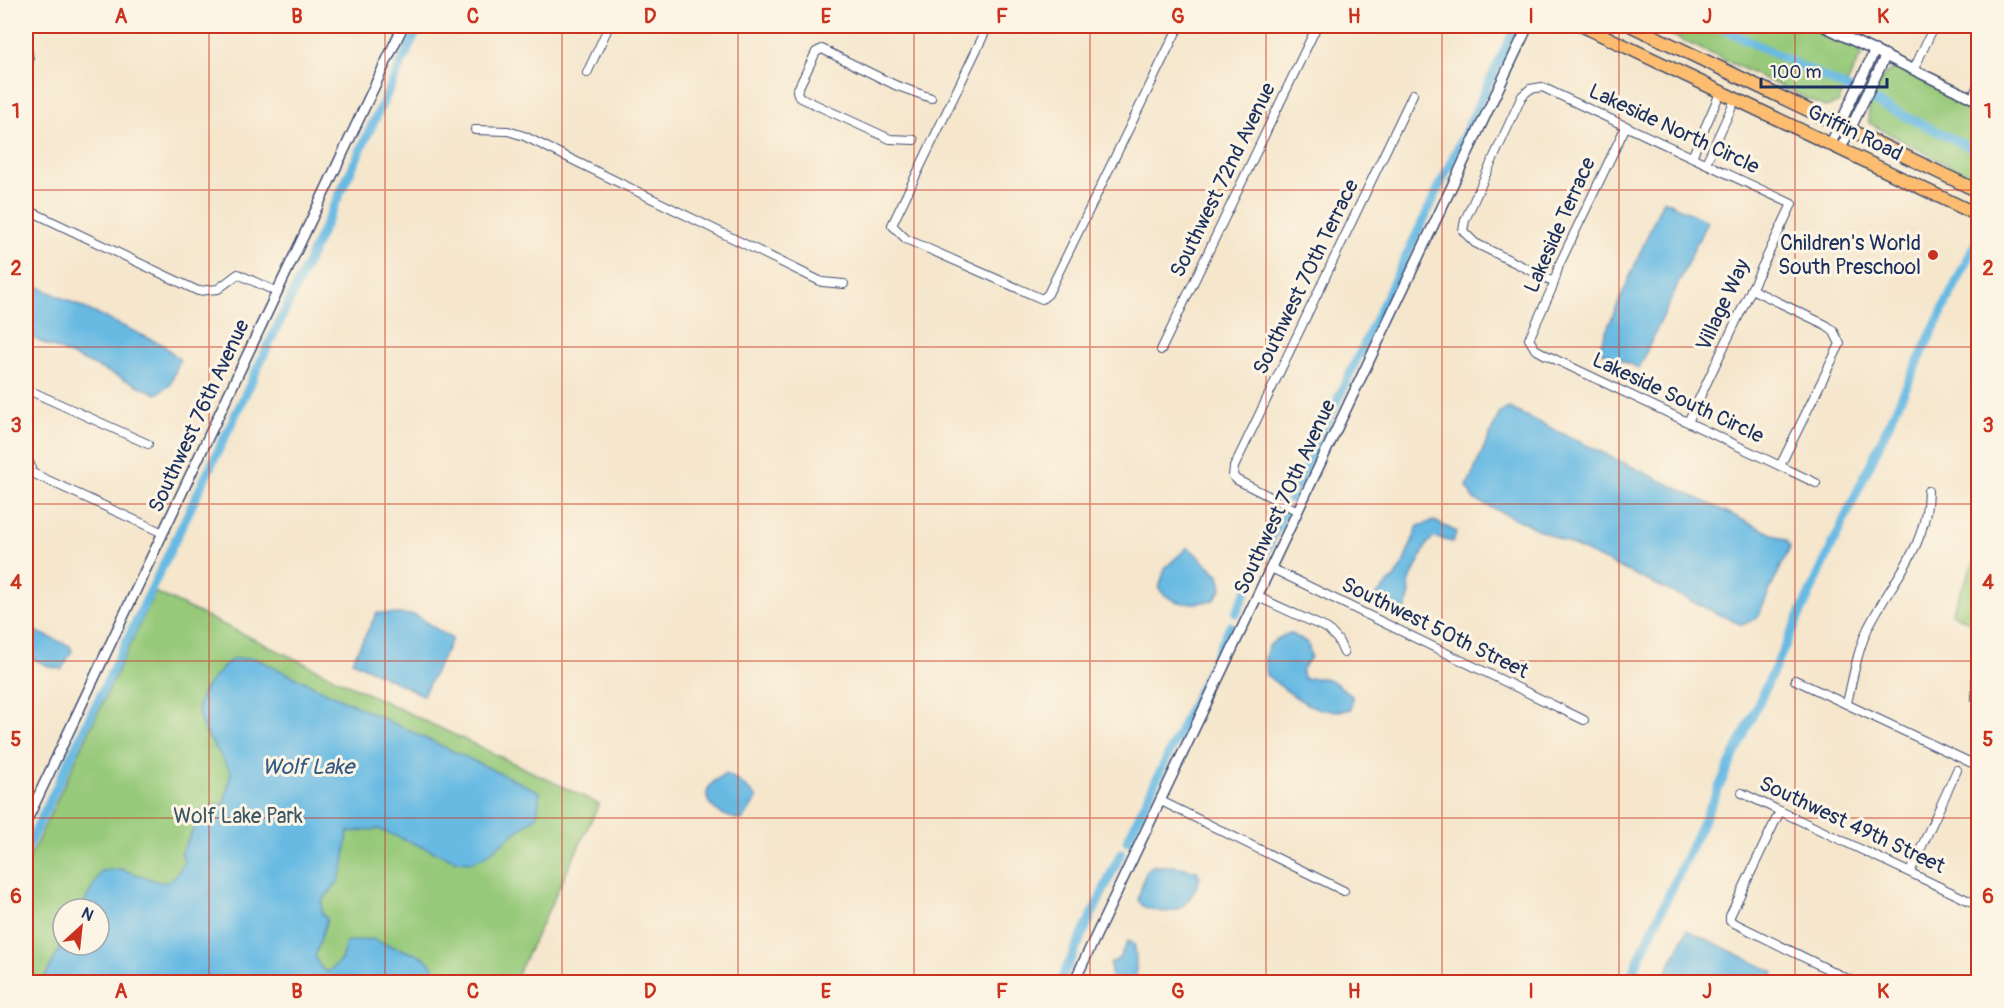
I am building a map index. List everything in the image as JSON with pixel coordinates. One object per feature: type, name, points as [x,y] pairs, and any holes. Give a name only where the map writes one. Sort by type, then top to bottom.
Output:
[{"type":"main road","name":"Griffin Road","points":[[1583,26],[1978,215]]},
{"type":"main road","name":"Griffin Road","points":[[1632,26],[1978,191]]},
{"type":"street","name":"Southwest 76th Avenue","points":[[26,822],[403,26]]},
{"type":"street","points":[[587,74],[609,26]]},
{"type":"street","points":[[988,26],[892,225],[906,239],[1042,299],[1048,294],[1179,26]]},
{"type":"street","name":"Southwest 72nd Avenue","points":[[1161,350],[1317,26]]},
{"type":"street","name":"Southwest 70th Avenue","points":[[1074,982],[1528,26]]},
{"type":"street","points":[[1823,26],[1976,99],[1978,84]]},
{"type":"street","points":[[1914,69],[1934,26]]},
{"type":"street","points":[[26,40],[29,60],[26,68]]},
{"type":"street","points":[[914,140],[891,139],[799,97],[797,91],[816,52],[822,49],[895,85],[931,98]]},
{"type":"street","points":[[1845,127],[1846,110],[1875,50]]},
{"type":"street","points":[[1836,146],[1845,127],[1857,115],[1886,55]]},
{"type":"street","name":"Lakeside North Circle","points":[[1554,282],[1475,243],[1463,231],[1465,220],[1522,96],[1530,89],[1542,87],[1792,204]]},
{"type":"street","points":[[1692,157],[1721,91]]},
{"type":"street","name":"Southwest 70th Terrace","points":[[1298,512],[1237,480],[1233,476],[1234,467],[1413,94]]},
{"type":"street","points":[[1706,163],[1736,98]]},
{"type":"street","name":"Lakeside Terrace","points":[[1529,339],[1559,265],[1626,126]]},
{"type":"street","points":[[475,130],[508,131],[524,136],[822,282],[844,284]]},
{"type":"street","name":"Village Way","points":[[1688,422],[1792,204]]},
{"type":"street","points":[[26,209],[198,291],[218,289],[238,274],[277,292]]},
{"type":"street","points":[[1751,289],[1826,325],[1833,330],[1840,344],[1780,466]]},
{"type":"street","name":"Lakeside South Circle","points":[[1529,339],[1535,349],[1546,356],[1816,483]]},
{"type":"street","points":[[26,389],[148,444]]},
{"type":"street","points":[[26,455],[30,462],[28,475],[164,533]]},
{"type":"street","points":[[1846,703],[1868,628],[1917,546],[1926,512],[1928,491]]},
{"type":"street","name":"Southwest 50th Street","points":[[1271,568],[1584,720]]},
{"type":"street","points":[[1258,597],[1328,629],[1338,640],[1344,653]]},
{"type":"street","points":[[1976,703],[1978,671]]},
{"type":"street","points":[[1795,680],[1978,766]]},
{"type":"street","points":[[1910,872],[1957,770]]},
{"type":"street","name":"Southwest 49th Street","points":[[1742,793],[1978,905]]},
{"type":"street","points":[[1161,801],[1344,891]]},
{"type":"street","points":[[1780,811],[1730,916],[1730,921],[1854,982]]},
{"type":"green space","points":[[1652,26],[1814,26],[1854,45],[1863,56],[1859,58],[1838,103],[1825,107]]},
{"type":"green space","points":[[1896,68],[1978,105],[1978,181],[1869,123],[1869,108],[1875,91],[1884,76]]},
{"type":"green space","points":[[1978,553],[1978,626],[1951,613]]},
{"type":"green space","name":"Wolf Lake Park","points":[[155,592],[599,804],[514,982],[26,982],[26,865]]},
{"type":"water","points":[[1663,200],[1707,221],[1639,368],[1598,350]]},
{"type":"water","points":[[26,281],[163,345],[180,360],[170,385],[157,394],[26,335]]},
{"type":"water","points":[[1509,408],[1787,541],[1790,547],[1757,618],[1742,625],[1473,499],[1467,486],[1500,412]]},
{"type":"water","points":[[1434,521],[1457,532],[1452,542],[1434,537],[1427,544],[1409,582],[1410,593],[1403,619],[1373,603],[1373,598],[1394,578],[1403,564],[1418,526]]},
{"type":"water","points":[[1188,547],[1219,575],[1222,588],[1214,600],[1198,603],[1177,602],[1159,589],[1165,568]]},
{"type":"water","points":[[377,613],[415,615],[452,639],[423,695],[352,661]]},
{"type":"water","points":[[26,627],[70,646],[72,651],[62,669],[50,667],[26,655]]},
{"type":"water","points":[[1290,633],[1308,643],[1311,657],[1301,671],[1304,679],[1320,678],[1335,682],[1352,696],[1351,709],[1326,710],[1305,703],[1266,675],[1265,659],[1268,648],[1271,643]]},
{"type":"water","name":"Wolf Lake","points":[[254,658],[540,792],[537,816],[485,856],[472,862],[457,861],[378,829],[348,832],[344,865],[338,882],[322,901],[322,913],[327,919],[315,957],[321,968],[328,972],[341,960],[346,942],[371,939],[424,957],[433,967],[435,982],[42,982],[55,957],[111,957],[111,897],[87,897],[101,871],[120,869],[163,883],[173,879],[185,862],[181,853],[204,809],[224,804],[231,772],[202,726],[198,714],[204,690],[232,659]]},
{"type":"water","points":[[726,774],[743,785],[757,799],[742,820],[722,814],[709,802],[707,795],[709,788]]},
{"type":"water","points":[[1153,866],[1176,866],[1197,871],[1200,878],[1193,894],[1178,909],[1163,912],[1154,910],[1143,906],[1138,900],[1146,870]]},
{"type":"water","points":[[1687,930],[1774,972],[1769,982],[1662,982]]},
{"type":"water","points":[[1128,941],[1134,944],[1137,982],[1112,982],[1110,964],[1119,958]]},
{"type":"waterway","points":[[26,850],[419,26]]},
{"type":"waterway","points":[[1290,499],[1516,26]]},
{"type":"waterway","points":[[1717,26],[1978,151]]},
{"type":"waterway","points":[[1628,982],[1978,238]]},
{"type":"waterway","points":[[1236,613],[1284,512]]},
{"type":"waterway","points":[[1127,841],[1230,626]]},
{"type":"waterway","points":[[1060,982],[1121,853]]},
{"type":"place","name":"Children's World South Preschool","points":[[1933,255]]}]
